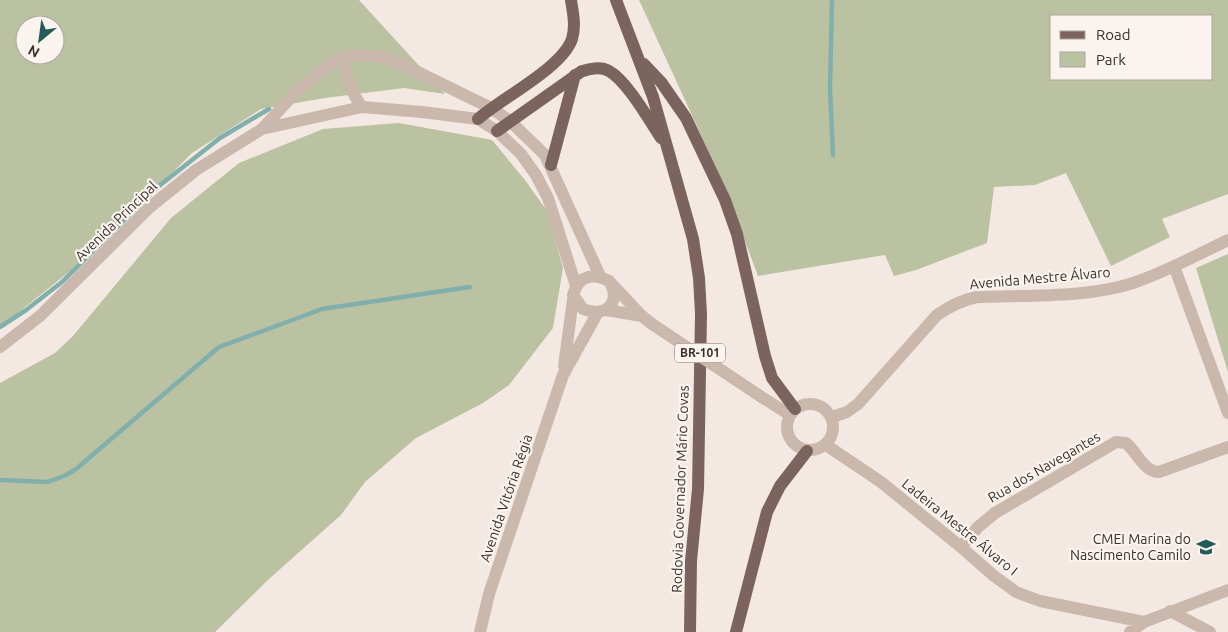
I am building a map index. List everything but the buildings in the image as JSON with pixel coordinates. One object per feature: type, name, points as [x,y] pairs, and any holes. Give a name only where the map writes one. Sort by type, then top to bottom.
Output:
[{"type":"main road","points":[[478,119],[555,63],[566,52],[573,37],[575,20],[571,0]]},
{"type":"main road","name":"Rodovia Governador Mário Covas","points":[[616,0],[653,96],[693,239],[699,278],[701,314],[698,489],[692,561],[690,632]]},
{"type":"main road","points":[[640,60],[661,82],[686,118],[714,174],[737,234],[765,356],[772,378],[792,412]]},
{"type":"main road","points":[[497,131],[582,70],[595,68],[608,70],[622,81],[668,149]]},
{"type":"main road","points":[[551,165],[575,76]]},
{"type":"main road","points":[[736,632],[767,512],[780,486],[807,451]]},
{"type":"street","name":"Avenida Principal","points":[[0,347],[40,316],[150,207],[173,188],[196,170],[262,130],[296,92],[325,68],[344,57],[361,55],[377,56],[398,62],[491,108],[510,121],[538,147],[551,165],[604,279]]},
{"type":"street","points":[[344,57],[350,88],[362,107]]},
{"type":"street","name":"Avenida Principal","points":[[262,130],[362,107],[478,119]]},
{"type":"street","points":[[478,119],[497,131],[521,154],[536,175],[548,198],[575,291],[583,309],[647,320]]},
{"type":"street","name":"Avenida Mestre Álvaro","points":[[832,417],[847,412],[858,404],[937,315],[949,306],[962,300],[977,297],[1086,292],[1110,289],[1133,283],[1174,266],[1228,240]]},
{"type":"street","points":[[1174,266],[1228,413]]},
{"type":"street","points":[[575,291],[581,280],[590,276],[604,279],[647,320],[760,396],[792,412]]},
{"type":"street","points":[[602,311],[612,304],[614,295],[604,279]]},
{"type":"street","name":"Avenida Vitória Régia","points":[[480,632],[492,585],[563,375],[575,291]]},
{"type":"street","name":"Avenida Vitória Régia","points":[[563,375],[602,311]]},
{"type":"street","points":[[807,404],[820,406],[832,417],[834,430],[831,438],[826,444],[816,450],[807,451],[797,446],[788,436],[787,428],[792,412],[807,404]]},
{"type":"street","name":"Rua dos Navegantes","points":[[961,547],[978,527],[995,513],[1116,442],[1126,443],[1146,468],[1154,472],[1159,472],[1228,447]]},
{"type":"street","name":"Ladeira Mestre Álvaro I","points":[[826,444],[881,482],[1016,592],[1040,601],[1144,622]]},
{"type":"street","points":[[1130,632],[1144,622],[1228,590]]},
{"type":"street","points":[[1170,611],[1210,632]]},
{"type":"green space","points":[[0,0],[359,0],[445,94],[404,88],[325,98],[261,109],[192,153],[94,252],[0,327]]},
{"type":"green space","points":[[639,0],[1228,0],[1228,194],[1162,219],[1170,237],[1111,266],[1066,173],[1035,185],[994,187],[987,243],[916,270],[894,276],[885,255],[758,276],[724,185]]},
{"type":"green space","points":[[399,123],[492,140],[525,180],[547,211],[563,268],[553,328],[509,385],[483,403],[416,438],[365,482],[341,515],[270,578],[215,632],[0,632],[0,383],[55,353],[73,336],[171,218],[239,163],[323,129]]},
{"type":"green space","points":[[1228,254],[1228,372],[1196,268]]},
{"type":"waterway","points":[[832,0],[830,89],[833,155]]},
{"type":"waterway","points":[[0,327],[26,310],[62,282],[159,186],[220,138],[269,109]]},
{"type":"waterway","points":[[0,480],[48,482],[76,469],[219,347],[322,309],[470,287]]},
{"type":"place","name":"CMEI Marina do Nascimento Camilo","points":[[1206,547]]}]
